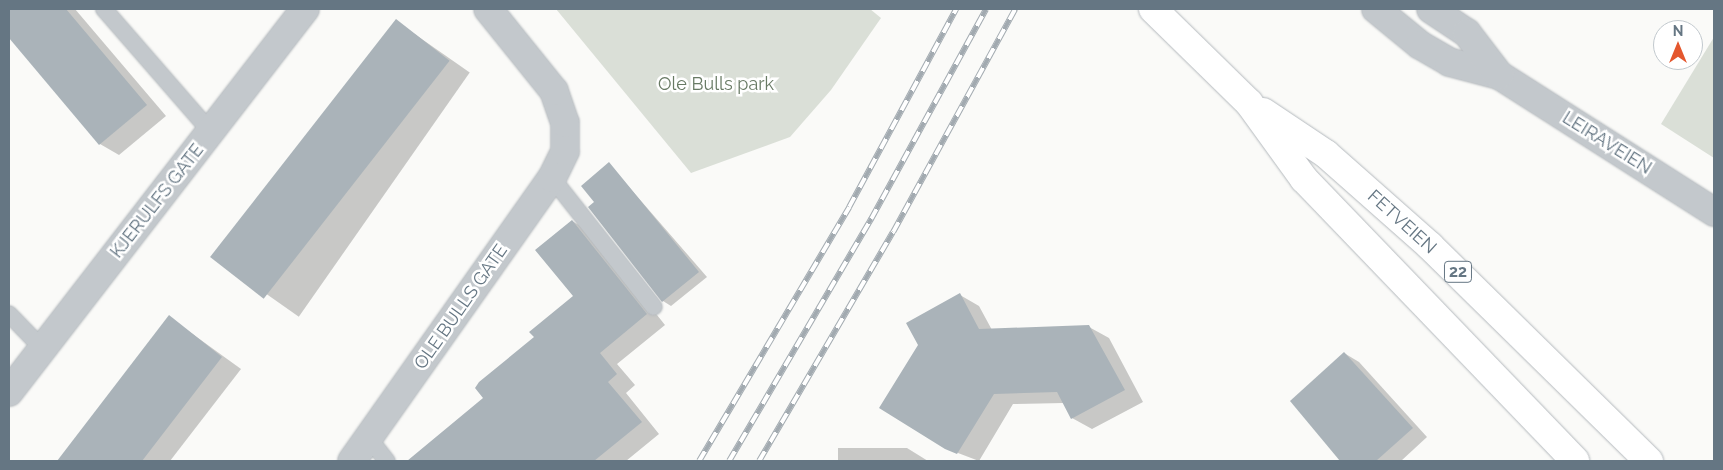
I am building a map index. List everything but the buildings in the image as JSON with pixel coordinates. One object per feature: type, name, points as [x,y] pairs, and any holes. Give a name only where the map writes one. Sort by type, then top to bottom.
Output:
[{"type":"highway","name":"FETVEIEN","points":[[1153,9],[1250,103],[1326,154],[1422,240],[1649,461]]},
{"type":"highway","name":"FETVEIEN","points":[[1250,103],[1304,180],[1575,461]]},
{"type":"street","name":"KJERULFS GATE","points":[[9,392],[305,9]]},
{"type":"street","name":"OLE BULLS GATE","points":[[352,461],[552,178],[565,151],[565,123],[554,91],[488,9]]},
{"type":"street","name":"LEIRAVEIEN","points":[[1376,9],[1384,19],[1449,62],[1499,75],[1714,212]]},
{"type":"street","name":"LEIRAVEIEN","points":[[1430,9],[1467,33],[1499,75]]},
{"type":"lane","points":[[104,9],[211,132]]},
{"type":"lane","points":[[552,178],[654,308]]},
{"type":"lane","points":[[9,314],[42,348]]},
{"type":"lane","points":[[368,437],[387,461]]},
{"type":"green space","name":"Ole Bulls park","points":[[556,9],[870,9],[881,18],[831,90],[790,137],[691,173]]},
{"type":"green space","points":[[1714,37],[1714,158],[1661,124],[1694,70],[1703,70],[1703,55]]},
{"type":"railway","points":[[699,461],[849,207],[956,9]]},
{"type":"railway","points":[[729,461],[871,219],[986,9]]},
{"type":"railway","points":[[759,461],[893,232],[1015,9]]}]
